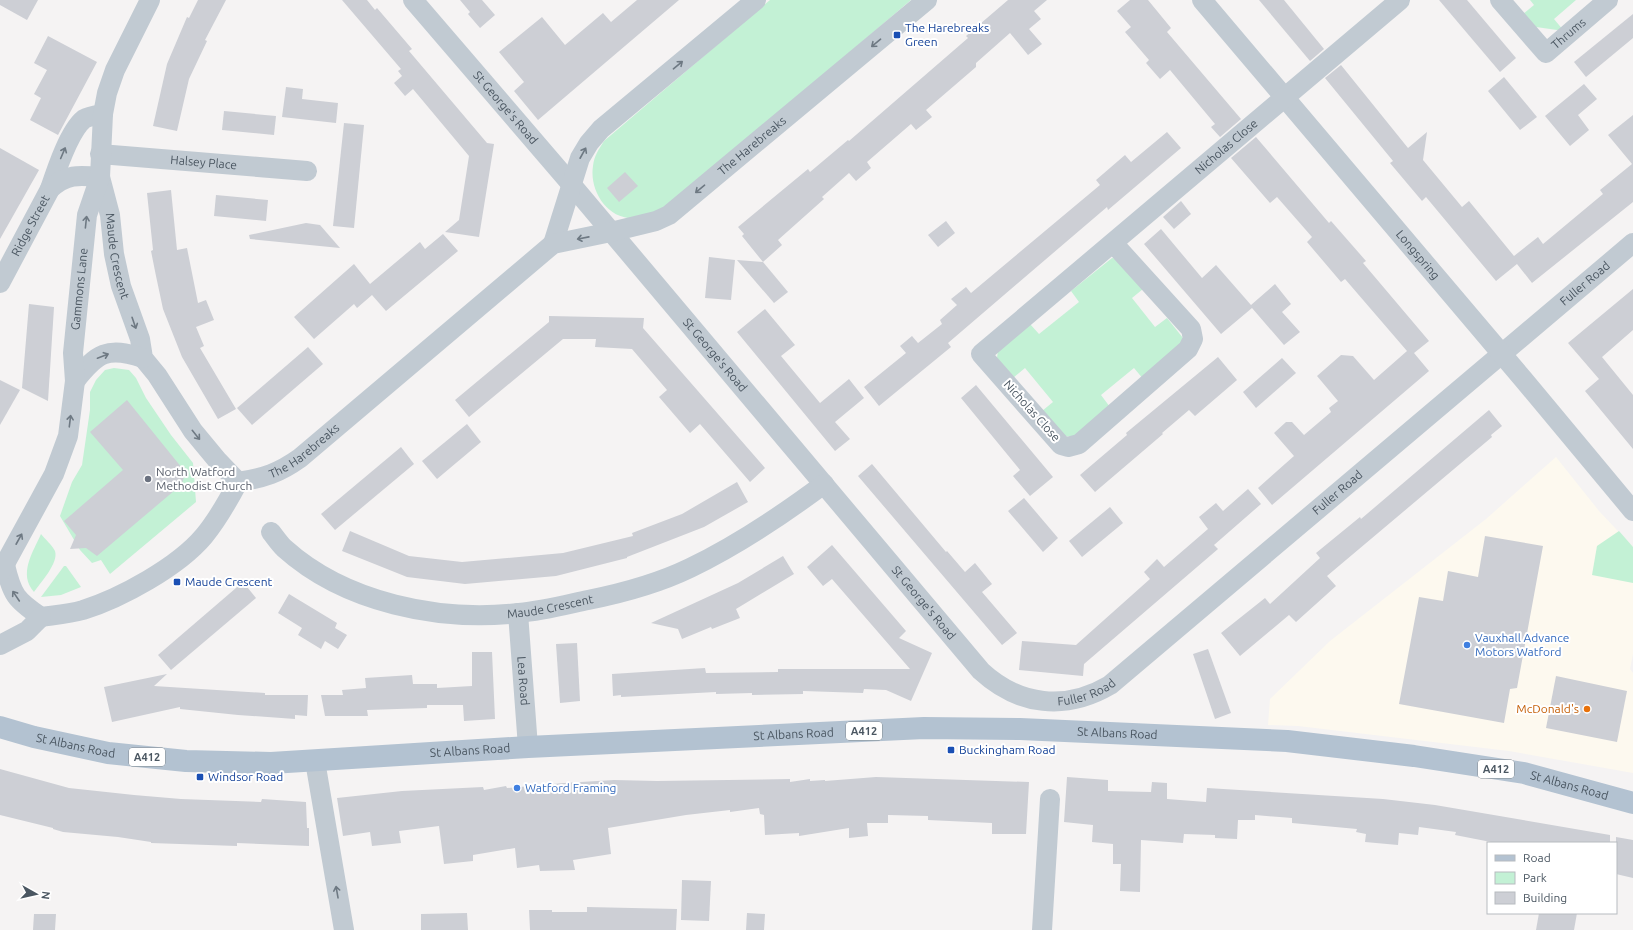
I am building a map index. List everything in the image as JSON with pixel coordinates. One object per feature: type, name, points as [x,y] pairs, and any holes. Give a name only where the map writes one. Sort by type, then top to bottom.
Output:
[{"type":"main road","name":"St Albans Road","points":[[1,723],[34,737],[108,753],[186,761],[271,763],[528,747],[924,728],[1020,729],[1288,740],[1414,756],[1524,773],[1633,803]]},
{"type":"street","name":"Gammons Lane","points":[[2,569],[54,474],[63,454],[68,436],[75,381],[73,353],[87,215],[100,176],[102,114],[106,93],[114,70],[150,0]]},
{"type":"street","name":"St George's Road","points":[[413,0],[571,184],[981,671],[991,680],[1025,698]]},
{"type":"street","points":[[553,244],[580,158],[589,143],[601,129],[756,0]]},
{"type":"street","name":"The Harebreaks","points":[[238,482],[262,478],[287,468],[553,244],[656,221],[670,215],[927,0]]},
{"type":"street","name":"Longspring","points":[[1202,0],[1633,511]]},
{"type":"street","points":[[1284,97],[1400,0]]},
{"type":"street","name":"Thrums","points":[[1500,0],[1546,53],[1608,0]]},
{"type":"street","name":"Nicholas Close","points":[[1113,243],[1191,329],[1193,339],[1188,348],[1078,444],[1068,446],[1061,445],[981,354],[1284,97]]},
{"type":"street","name":"Ridge Street","points":[[0,283],[50,189],[64,150],[79,125],[85,118],[102,114]]},
{"type":"street","name":"Halsey Place","points":[[100,154],[307,171]]},
{"type":"street","name":"Ridge Street","points":[[50,189],[65,178],[77,175],[100,176]]},
{"type":"street","name":"Maude Crescent","points":[[100,176],[110,215],[114,254],[121,286],[140,339],[143,358]]},
{"type":"street","name":"Fuller Road","points":[[1025,698],[1053,702],[1068,701],[1096,693],[1110,685],[1633,243]]},
{"type":"street","points":[[0,661],[3,644],[27,631],[40,617],[60,615],[82,610],[102,603],[146,581],[164,570],[203,538],[216,521],[238,482],[193,431],[157,375],[143,358],[123,353],[104,354],[89,363],[75,381]]},
{"type":"street","name":"Maude Crescent","points":[[271,532],[283,548],[304,563],[329,579],[363,595],[394,605],[433,613],[464,615],[518,614],[609,596],[650,584],[689,569],[730,548],[776,519],[824,484]]},
{"type":"street","points":[[2,569],[13,591],[22,604],[40,617]]},
{"type":"street","name":"Lea Road","points":[[518,614],[528,747]]},
{"type":"street","points":[[315,761],[344,930]]},
{"type":"street","points":[[1042,930],[1050,799]]},
{"type":"shaded area","points":[[1556,457],[1599,511],[1633,547],[1633,654],[1630,669],[1633,673],[1633,773],[1509,751],[1298,726],[1268,725],[1270,699],[1330,641],[1486,519]]},
{"type":"green space","points":[[770,0],[911,0],[666,209],[647,216],[636,218],[626,218],[617,215],[602,202],[594,185],[594,159],[604,141]]},
{"type":"green space","points":[[1530,0],[1576,0],[1554,19],[1564,31],[1536,27],[1523,14],[1534,5]]},
{"type":"green space","points":[[1112,258],[1120,259],[1143,289],[1132,298],[1155,327],[1167,318],[1183,338],[1183,348],[1144,380],[1134,368],[1101,395],[1110,407],[1073,437],[1063,436],[1042,411],[1053,402],[1025,368],[1013,378],[997,358],[998,350],[1030,324],[1039,334],[1079,302],[1071,291]]},
{"type":"green space","points":[[114,368],[129,370],[136,378],[146,398],[171,435],[193,463],[196,502],[110,574],[101,560],[92,563],[80,550],[60,516],[72,482],[82,465],[90,410],[90,392],[96,380],[105,370]]},
{"type":"green space","points":[[1619,531],[1633,547],[1633,583],[1592,575],[1597,546]]},
{"type":"green space","points":[[41,534],[54,549],[55,556],[52,567],[34,592],[29,585],[27,570],[28,563]]},
{"type":"green space","points":[[64,566],[66,566],[81,587],[61,595],[41,597]]},
{"type":"building","points":[[0,0],[38,0],[27,20],[0,5]]},
{"type":"building","points":[[198,0],[226,0],[205,40],[207,41],[189,79],[177,131],[153,126],[167,64],[187,17],[189,18]]},
{"type":"building","points":[[342,0],[367,0],[375,10],[377,8],[412,49],[409,51],[487,143],[494,144],[479,237],[445,232],[459,220],[469,156],[413,89],[405,96],[394,83],[402,76],[398,71],[401,69]]},
{"type":"building","points":[[460,0],[482,0],[495,15],[480,28],[468,14],[470,12]]},
{"type":"building","points":[[637,0],[679,0],[538,120],[514,91],[524,82],[499,52],[542,17],[565,45],[603,13],[611,22]]},
{"type":"building","points":[[1008,0],[1047,0],[1034,11],[1041,19],[1029,29],[1042,44],[1028,55],[1010,33],[976,63],[976,67],[926,110],[932,117],[916,130],[911,124],[867,162],[871,168],[856,181],[849,173],[822,197],[824,199],[778,240],[782,245],[763,262],[742,236],[744,234],[738,227],[808,169],[810,172],[848,140],[849,141],[968,38],[966,36]]},
{"type":"building","points":[[1130,0],[1148,0],[1171,28],[1167,32],[1241,119],[1220,137],[1211,127],[1215,124],[1170,70],[1160,79],[1146,63],[1149,60],[1125,32],[1131,27],[1117,11]]},
{"type":"building","points":[[1259,0],[1284,0],[1324,49],[1310,61]]},
{"type":"building","points":[[1439,0],[1467,0],[1516,58],[1500,72]]},
{"type":"building","points":[[1633,14],[1633,38],[1586,77],[1574,62]]},
{"type":"building","points":[[48,36],[97,62],[58,135],[30,120],[41,98],[34,94],[47,70],[34,63]]},
{"type":"building","points":[[1341,65],[1408,148],[1427,132],[1423,160],[1462,207],[1469,201],[1514,256],[1538,237],[1543,244],[1603,194],[1600,190],[1632,164],[1608,135],[1633,115],[1633,202],[1532,283],[1517,264],[1496,281],[1426,197],[1422,201],[1390,163],[1393,161],[1325,78]]},
{"type":"building","points":[[1504,77],[1537,117],[1520,130],[1488,91]]},
{"type":"building","points":[[1584,84],[1597,99],[1578,115],[1589,130],[1570,146],[1545,116]]},
{"type":"building","points":[[286,87],[303,89],[302,99],[338,103],[336,123],[282,117]]},
{"type":"building","points":[[224,111],[276,116],[274,135],[222,130]]},
{"type":"building","points":[[344,123],[364,125],[354,228],[333,226]]},
{"type":"building","points":[[1167,132],[1181,148],[1108,210],[1107,207],[1066,242],[948,343],[951,347],[879,406],[864,387],[906,353],[900,346],[912,336],[918,343],[942,324],[940,320],[957,305],[951,299],[966,287],[971,293],[1100,185],[1096,180],[1125,155],[1131,162]]},
{"type":"building","points":[[1256,137],[1329,223],[1331,221],[1366,261],[1363,263],[1429,341],[1414,353],[1429,371],[1272,505],[1258,488],[1294,456],[1274,433],[1286,422],[1292,422],[1304,435],[1331,412],[1329,408],[1338,401],[1317,376],[1341,355],[1353,356],[1374,380],[1407,351],[1345,279],[1341,282],[1307,242],[1312,237],[1277,197],[1270,203],[1231,158]]},
{"type":"building","points":[[0,148],[39,170],[0,239]]},
{"type":"building","points":[[625,172],[638,186],[619,202],[607,188]]},
{"type":"building","points":[[171,190],[177,250],[187,248],[198,303],[206,300],[214,320],[196,327],[204,346],[200,348],[236,409],[218,419],[182,357],[163,309],[156,276],[151,251],[153,250],[147,193]]},
{"type":"building","points":[[216,195],[268,200],[266,221],[214,216]]},
{"type":"building","points":[[1181,201],[1191,214],[1174,229],[1163,217]]},
{"type":"building","points":[[946,221],[955,233],[938,247],[928,235]]},
{"type":"building","points":[[306,223],[320,225],[340,248],[250,239],[249,235]]},
{"type":"building","points":[[1161,229],[1202,278],[1216,265],[1251,305],[1275,284],[1291,304],[1282,312],[1300,332],[1284,345],[1252,308],[1221,334],[1144,244]]},
{"type":"building","points":[[443,234],[458,251],[386,311],[372,295],[357,308],[354,304],[314,339],[294,317],[354,264],[370,284],[420,242],[425,249]]},
{"type":"building","points":[[709,257],[735,260],[731,300],[705,298]]},
{"type":"building","points":[[737,260],[763,262],[788,292],[774,303]]},
{"type":"building","points":[[1633,289],[1633,330],[1602,357],[1633,395],[1633,449],[1585,391],[1599,379],[1568,343]]},
{"type":"building","points":[[29,304],[54,307],[48,401],[22,388]]},
{"type":"building","points":[[765,309],[795,345],[781,356],[820,403],[849,379],[864,398],[835,422],[850,439],[835,451],[737,332]]},
{"type":"building","points":[[549,316],[644,318],[643,328],[765,468],[750,482],[700,424],[690,433],[659,397],[667,390],[632,349],[595,347],[596,339],[563,339],[469,417],[455,400],[549,322]]},
{"type":"building","points":[[308,347],[323,364],[252,425],[237,408]]},
{"type":"building","points":[[1218,357],[1237,380],[1195,416],[1189,410],[1095,492],[1080,475],[1127,435],[1126,433]]},
{"type":"building","points":[[1282,358],[1296,373],[1256,408],[1243,392]]},
{"type":"building","points":[[0,380],[20,390],[0,425]]},
{"type":"building","points":[[976,385],[1053,477],[1030,496],[1013,476],[1020,470],[961,398]]},
{"type":"building","name":"North Watford Methodist Church","points":[[127,400],[186,473],[181,485],[97,556],[86,548],[70,549],[76,535],[64,521],[123,470],[90,432]]},
{"type":"building","points":[[1489,410],[1502,426],[1491,435],[1492,437],[1327,576],[1336,586],[1296,622],[1289,615],[1240,656],[1221,633],[1265,598],[1270,604],[1320,558],[1316,553],[1360,517],[1361,519]]},
{"type":"building","points":[[467,424],[481,442],[437,479],[422,461]]},
{"type":"building","points":[[401,447],[414,464],[335,530],[321,514]]},
{"type":"building","points":[[872,464],[946,552],[947,551],[965,572],[975,563],[992,584],[982,592],[1017,633],[1002,645],[858,476]]},
{"type":"building","points":[[737,482],[748,502],[704,527],[627,558],[556,576],[465,584],[407,577],[342,551],[350,531],[409,556],[462,562],[563,553],[633,536],[632,533],[682,514]]},
{"type":"building","points":[[1248,489],[1261,504],[1214,545],[1218,549],[1084,664],[1083,676],[1019,670],[1022,641],[1076,645],[1150,579],[1144,572],[1157,559],[1164,567],[1208,529],[1199,517],[1216,503],[1223,511]]},
{"type":"building","points":[[1024,498],[1058,538],[1043,552],[1008,511]]},
{"type":"building","points":[[1110,507],[1123,523],[1082,557],[1069,541]]},
{"type":"building","name":"Vauxhall Advance Motors Watford","points":[[1485,536],[1543,546],[1517,688],[1510,689],[1504,723],[1399,704],[1419,597],[1443,601],[1448,571],[1478,577]]},
{"type":"building","points":[[832,545],[906,631],[899,638],[932,653],[911,701],[886,690],[864,689],[863,693],[803,691],[803,694],[752,695],[752,693],[716,694],[716,692],[621,697],[621,695],[613,696],[612,674],[705,668],[706,673],[778,672],[778,669],[910,669],[832,579],[823,586],[807,567]]},
{"type":"building","points":[[783,556],[794,574],[736,609],[740,618],[712,629],[711,627],[682,639],[678,629],[651,623],[738,583]]},
{"type":"building","points":[[243,582],[256,598],[171,670],[158,655]]},
{"type":"building","points":[[289,594],[337,623],[335,628],[347,635],[338,649],[325,641],[321,649],[298,635],[302,628],[278,613]]},
{"type":"building","points":[[577,643],[580,701],[560,703],[556,644]]},
{"type":"building","points":[[1208,649],[1231,713],[1215,719],[1193,654]]},
{"type":"building","points":[[472,652],[492,652],[495,719],[464,721],[463,705],[427,705],[427,708],[367,710],[368,716],[325,716],[321,695],[343,695],[342,690],[366,688],[365,678],[412,675],[413,684],[437,684],[437,688],[472,686]]},
{"type":"building","points":[[167,674],[154,686],[265,693],[265,695],[308,695],[307,716],[295,715],[295,719],[238,715],[180,709],[180,707],[112,722],[104,687]]},
{"type":"building","name":"McDonald's","points":[[1556,676],[1627,691],[1617,742],[1546,728]]},
{"type":"building","points":[[0,769],[69,788],[181,799],[261,802],[262,799],[306,802],[307,828],[309,828],[309,846],[237,843],[237,846],[151,843],[118,837],[63,832],[53,828],[0,815]]},
{"type":"building","points":[[876,777],[1029,782],[1026,834],[992,834],[992,823],[928,820],[928,816],[888,815],[888,823],[867,823],[868,836],[849,838],[849,828],[799,836],[799,833],[765,835],[764,815],[760,814],[759,808],[730,812],[730,810],[686,815],[608,828],[611,854],[573,860],[575,870],[540,871],[539,865],[517,868],[515,848],[473,855],[473,861],[444,864],[439,826],[399,831],[401,843],[372,846],[370,832],[343,836],[337,798],[402,791],[483,787],[484,790],[506,786],[507,788],[614,780],[657,781],[790,779],[790,782],[810,779],[810,781],[825,781]]},
{"type":"building","points":[[1067,777],[1108,780],[1108,791],[1151,792],[1152,782],[1167,783],[1167,799],[1206,802],[1207,788],[1383,799],[1435,805],[1610,835],[1610,842],[1491,842],[1455,835],[1456,832],[1419,827],[1418,835],[1399,833],[1398,845],[1365,842],[1366,834],[1356,832],[1357,829],[1292,823],[1292,818],[1255,815],[1255,820],[1238,820],[1237,839],[1215,838],[1215,835],[1184,834],[1183,843],[1141,840],[1140,892],[1120,891],[1121,864],[1113,864],[1113,844],[1092,842],[1093,825],[1064,822]]},
{"type":"building","points":[[1616,837],[1633,840],[1633,878],[1617,874]]},
{"type":"building","points":[[682,880],[711,881],[709,921],[681,920]]},
{"type":"building","points":[[587,907],[677,909],[676,930],[530,930],[529,910],[552,910],[552,912],[587,912]]},
{"type":"building","points":[[467,913],[468,930],[421,930],[421,914]]},
{"type":"building","points":[[747,913],[765,914],[764,930],[746,930]]},
{"type":"building","points":[[34,914],[56,914],[55,930],[33,930]]},
{"type":"building","points":[[1539,914],[1577,914],[1574,930],[1536,930]]},
{"type":"place","name":"The Harebreaks Green","points":[[897,35]]},
{"type":"place","name":"North Watford Methodist Church","points":[[148,479]]},
{"type":"place","name":"Maude Crescent","points":[[177,582]]},
{"type":"place","name":"Vauxhall Advance Motors Watford","points":[[1467,645]]},
{"type":"place","name":"McDonald's","points":[[1587,709]]},
{"type":"place","name":"Buckingham Road","points":[[951,750]]},
{"type":"place","name":"Windsor Road","points":[[200,777]]},
{"type":"place","name":"Watford Framing","points":[[517,788]]}]
